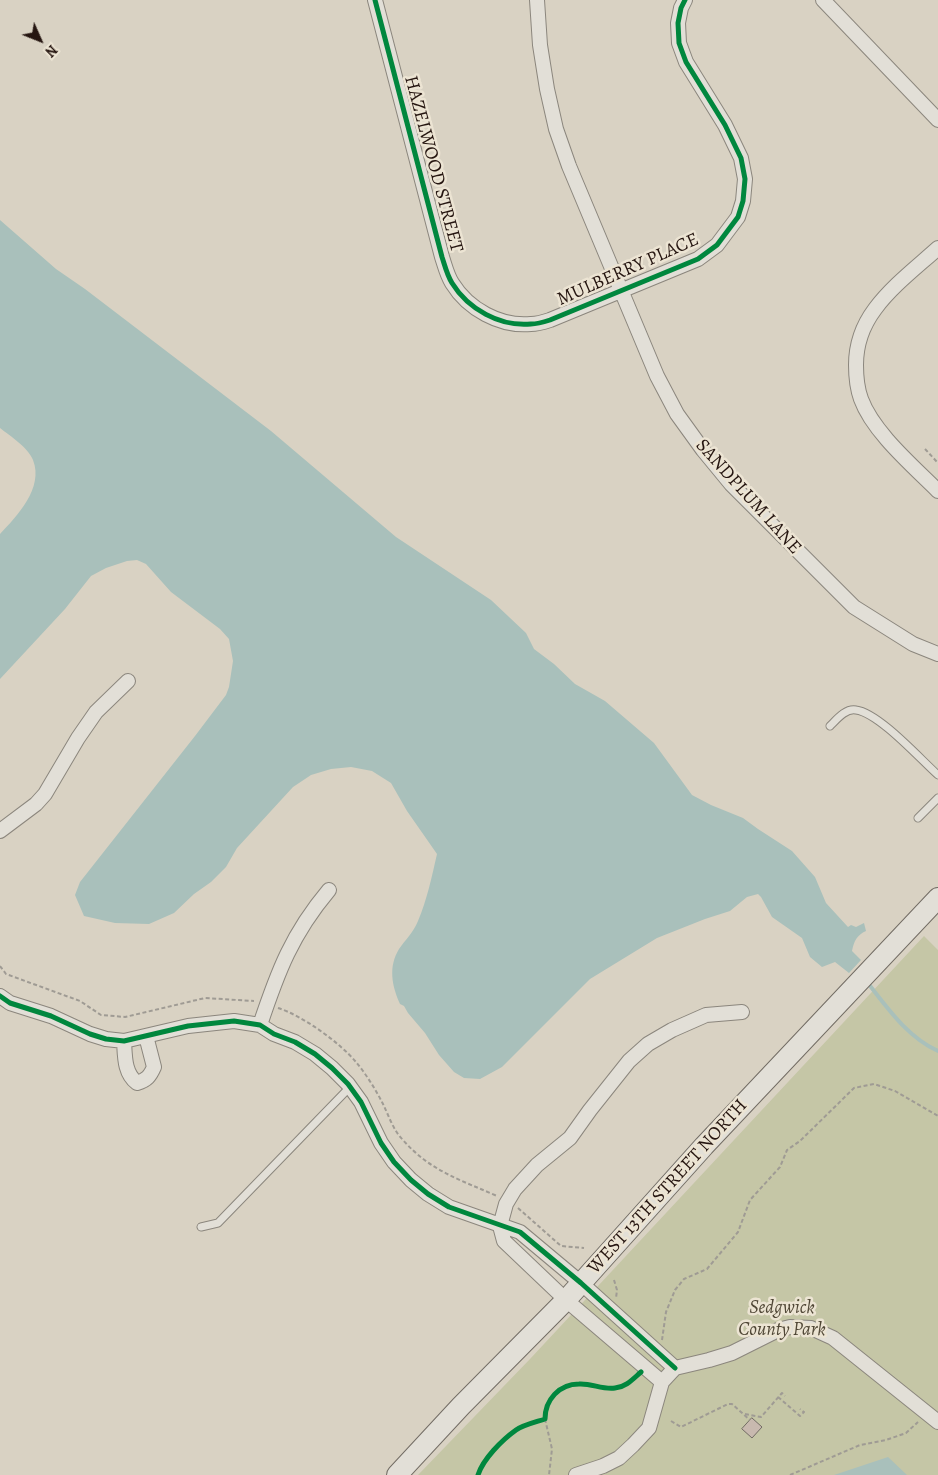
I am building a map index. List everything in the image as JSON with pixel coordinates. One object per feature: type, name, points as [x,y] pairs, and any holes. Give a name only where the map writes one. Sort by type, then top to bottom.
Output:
[{"type":"street","name":"HAZELWOOD STREET","points":[[374,0],[442,257],[451,281],[462,296],[478,310],[491,317]]},
{"type":"street","name":"SANDPLUM LANE","points":[[537,0],[540,45],[556,129],[569,166],[657,376],[677,414],[731,484],[854,607],[913,644],[938,654]]},
{"type":"street","name":"MULBERRY PLACE","points":[[491,317],[513,324],[532,324],[550,320],[698,259],[717,246],[738,217],[743,201],[745,179],[741,158],[725,125],[686,62],[679,43],[678,23],[685,0]]},
{"type":"street","points":[[823,0],[938,120]]},
{"type":"street","points":[[938,248],[894,288],[869,317],[860,338],[856,356],[856,379],[860,398],[868,413],[880,430],[938,491]]},
{"type":"street","points":[[0,831],[36,804],[45,794],[78,738],[96,712],[128,681]]},
{"type":"street","points":[[260,1024],[286,954],[313,908],[329,890]]},
{"type":"street","name":"WEST 13TH STREET NORTH","points":[[397,1475],[460,1406],[566,1300],[704,1146],[938,898]]},
{"type":"street","points":[[0,996],[10,1003],[51,1016],[90,1034],[106,1039],[124,1041],[188,1026],[234,1021],[260,1024],[274,1034],[295,1042],[332,1068],[350,1087],[361,1102],[381,1143],[410,1180],[449,1207],[520,1232],[674,1368]]},
{"type":"street","points":[[662,1382],[566,1300],[504,1241],[500,1226],[508,1201],[515,1188],[570,1138],[628,1061],[648,1044],[672,1030],[706,1015],[742,1012]]},
{"type":"street","points":[[124,1041],[126,1066],[131,1078],[137,1083],[145,1081],[150,1076],[154,1067],[146,1036]]},
{"type":"street","points":[[576,1475],[603,1466],[619,1458],[634,1445],[648,1428],[662,1382],[674,1368],[732,1353],[778,1330],[790,1327],[811,1328],[833,1338],[934,1419]]},
{"type":"lane","points":[[830,726],[846,711],[856,710],[870,716],[886,727],[938,775]]},
{"type":"lane","points":[[918,818],[938,798]]},
{"type":"lane","points":[[201,1227],[218,1223],[350,1087]]},
{"type":"path","points":[[924,450],[938,463]]},
{"type":"path","points":[[0,966],[6,974],[80,1001],[101,1015],[125,1017],[205,998],[250,1000],[282,1010],[309,1024],[337,1044],[356,1062],[383,1104],[388,1119],[401,1139],[432,1166],[515,1204],[561,1246],[584,1248]]},
{"type":"path","points":[[660,1344],[666,1312],[675,1290],[684,1280],[707,1269],[738,1232],[750,1200],[780,1167],[787,1150],[800,1141],[854,1088],[874,1084],[895,1091],[938,1116]]},
{"type":"path","points":[[742,1414],[761,1417],[782,1393],[785,1396]]},
{"type":"path","points":[[778,1397],[800,1416],[804,1412],[800,1409]]},
{"type":"path","points":[[671,1421],[683,1426],[728,1404],[732,1404],[750,1420]]},
{"type":"path","points":[[545,1409],[545,1419],[552,1449],[549,1475]]},
{"type":"path","points":[[536,1422],[545,1419]]},
{"type":"path","points":[[790,1475],[860,1445],[886,1440],[906,1433],[920,1420],[934,1419]]},
{"type":"green space","name":"Sedgwick County Park","points":[[924,936],[938,950],[938,1475],[418,1475],[530,1359]]},
{"type":"water","points":[[0,220],[56,269],[271,431],[396,537],[491,600],[526,633],[534,649],[554,664],[575,684],[605,701],[654,743],[692,795],[743,818],[792,851],[815,877],[826,903],[848,927],[851,925],[856,927],[864,923],[866,931],[856,939],[852,951],[861,960],[849,973],[835,962],[822,967],[810,957],[802,938],[772,917],[758,894],[747,897],[730,911],[657,938],[590,979],[502,1067],[480,1079],[464,1078],[454,1072],[439,1055],[425,1033],[404,1006],[400,1004],[392,976],[393,963],[399,949],[414,929],[421,913],[437,854],[407,811],[391,783],[372,771],[351,767],[331,769],[311,775],[293,787],[237,848],[226,867],[174,913],[149,924],[115,923],[84,916],[75,895],[80,882],[226,695],[233,661],[229,639],[220,629],[171,592],[146,564],[137,560],[127,561],[106,568],[91,576],[65,609],[0,679],[0,534],[27,501],[35,481],[35,470],[31,455],[0,428]]},
{"type":"water","points":[[888,1457],[907,1475],[834,1475]]},
{"type":"building","points":[[752,1418],[762,1427],[752,1438],[742,1429]]},
{"type":"waterway","points":[[867,982],[907,1030],[938,1051]]},
{"type":"cycle path","points":[[375,0],[442,257],[449,277],[459,292],[476,308],[497,319],[519,324],[536,324],[550,320],[698,259],[717,245],[738,217],[743,201],[745,179],[741,158],[725,125],[686,62],[679,43],[678,23],[685,0]]},
{"type":"cycle path","points":[[0,996],[10,1003],[51,1016],[90,1034],[106,1039],[124,1041],[188,1026],[234,1021],[260,1025],[274,1034],[295,1042],[315,1054],[348,1084],[361,1102],[381,1143],[394,1162],[411,1180],[428,1194],[449,1207],[520,1232],[581,1283],[675,1368]]},
{"type":"cycle path","points":[[478,1475],[480,1469],[499,1444],[516,1430],[545,1419],[550,1400],[559,1390],[579,1384],[606,1388],[619,1387],[629,1382],[641,1372]]}]
